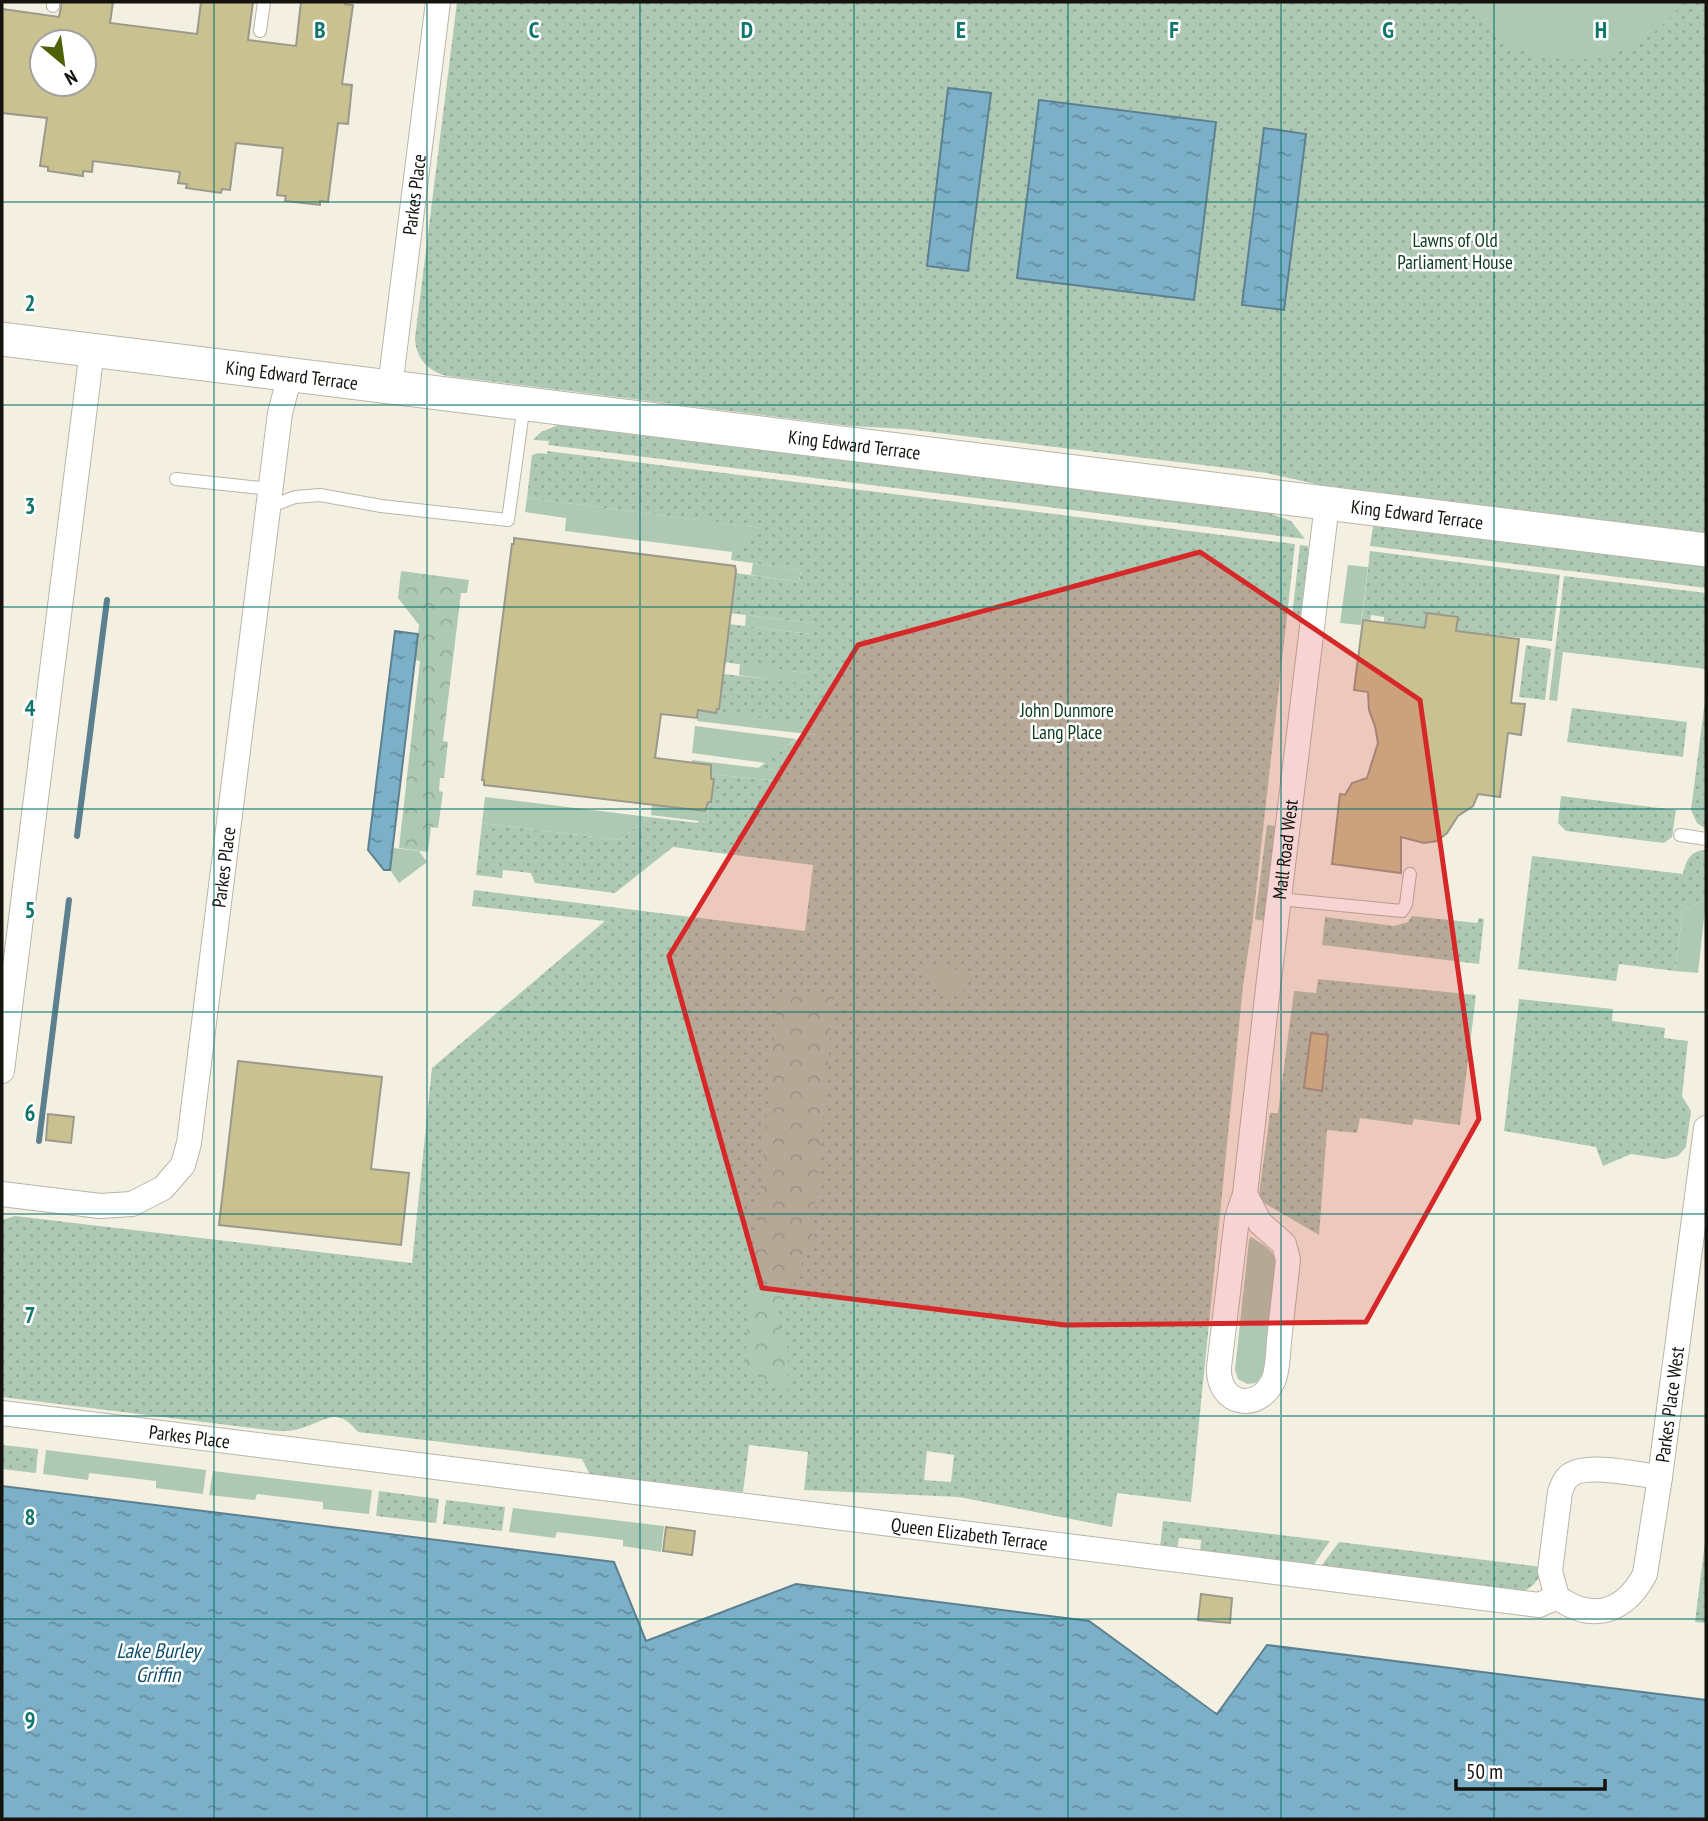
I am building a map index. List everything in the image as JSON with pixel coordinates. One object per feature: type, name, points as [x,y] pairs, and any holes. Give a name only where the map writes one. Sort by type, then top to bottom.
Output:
[{"type":"main road","name":"King Edward Terrace","points":[[2,339],[1706,550]]},
{"type":"street","name":"Parkes Place","points":[[390,387],[438,2]]},
{"type":"street","points":[[2,1071],[92,351]]},
{"type":"street","name":"Parkes Place","points":[[2,1194],[100,1206],[132,1203],[163,1188],[183,1165],[189,1143],[280,413],[274,373]]},
{"type":"street","name":"Mall Road West","points":[[1245,1194],[1259,1223],[1284,1244],[1288,1260],[1275,1376],[1263,1394],[1244,1402],[1227,1392],[1218,1372],[1237,1218],[1245,1194],[1327,503]]},
{"type":"street","name":"Parkes Place West","points":[[1557,1597],[1572,1608],[1593,1612],[1611,1609],[1626,1601],[1638,1588],[1645,1574],[1703,1175],[1706,1128]]},
{"type":"street","name":"Parkes Place","points":[[2,1413],[378,1460]]},
{"type":"street","name":"Queen Elizabeth Terrace","points":[[378,1460],[1527,1604],[1539,1605],[1557,1597]]},
{"type":"street","points":[[1557,1597],[1550,1571],[1560,1492],[1564,1482],[1571,1474],[1588,1469],[1660,1477]]},
{"type":"lane","points":[[260,32],[264,2]]},
{"type":"lane","points":[[176,479],[269,498],[320,495],[381,506],[508,520],[524,404]]},
{"type":"lane","points":[[1680,835],[1706,839]]},
{"type":"lane","points":[[1279,899],[1402,911],[1406,904],[1410,874]]},
{"type":"highlighted area","points":[[1200,552],[1420,700],[1479,1119],[1366,1322],[1065,1325],[762,1288],[669,956],[858,645]]},
{"type":"green space","name":"Lawns of Old Parliament House","points":[[457,2],[1706,2],[1706,533],[1320,485],[1267,473],[906,429],[850,426],[440,374],[424,363],[415,338]]},
{"type":"green space","points":[[1466,2],[1683,2],[1661,26],[1635,44],[1605,55],[1574,59],[1543,56],[1514,46],[1488,28]]},
{"type":"green space","points":[[558,425],[1269,513],[1291,521],[1305,539],[548,445],[549,441],[533,440],[541,432]]},
{"type":"green space","name":"John Dunmore Lang Place","points":[[547,451],[1295,544],[1253,919],[1243,986],[1191,1502],[1117,1493],[1112,1527],[959,1497],[804,1490],[808,1452],[749,1445],[743,1492],[590,1475],[582,1459],[358,1432],[351,1424],[338,1417],[327,1418],[298,1429],[277,1431],[2,1397],[2,1220],[15,1216],[412,1263],[432,1068],[605,921],[472,906],[474,890],[805,931],[813,865],[673,847],[615,893],[535,883],[531,873],[503,870],[502,878],[476,875],[482,823],[620,840],[649,817],[707,822],[709,812],[705,811],[708,802],[711,802],[714,780],[711,779],[712,774],[774,781],[776,770],[758,768],[804,734],[816,735],[817,725],[716,713],[723,674],[805,683],[806,673],[723,662],[729,624],[810,634],[812,623],[729,613],[736,573],[799,582],[801,570],[731,560],[732,552],[760,528],[527,498],[532,455],[547,454]],"holes":[[[927,1451],[954,1455],[951,1482],[924,1480]]]},
{"type":"green space","points":[[527,498],[761,528],[732,552],[565,531],[566,518],[525,512]]},
{"type":"green space","points":[[1373,526],[1706,565],[1706,588],[1370,546]]},
{"type":"green space","points":[[1300,545],[1308,546],[1309,554],[1302,618],[1292,617]]},
{"type":"green space","points":[[1370,551],[1560,575],[1552,641],[1456,631],[1457,617],[1425,628],[1384,623],[1384,617],[1371,615],[1370,621],[1362,620]]},
{"type":"green space","points":[[753,563],[801,570],[799,582],[751,575]]},
{"type":"green space","points":[[1348,565],[1368,567],[1361,625],[1340,623]]},
{"type":"green space","points":[[401,571],[469,580],[467,593],[461,593],[443,741],[448,742],[444,778],[440,778],[439,791],[443,792],[438,828],[431,827],[428,852],[399,848],[420,661],[415,660],[419,625],[398,598]]},
{"type":"green space","points":[[1564,576],[1706,593],[1706,669],[1555,651]]},
{"type":"green space","points":[[746,615],[812,623],[811,634],[745,626]]},
{"type":"green space","points":[[1526,645],[1551,649],[1545,700],[1519,697]]},
{"type":"green space","points":[[1555,651],[1563,652],[1557,701],[1549,700]]},
{"type":"green space","points":[[740,664],[807,673],[805,684],[739,675]]},
{"type":"green space","points":[[1706,692],[1706,829],[1697,823],[1691,810]]},
{"type":"green space","points":[[1572,708],[1687,722],[1683,757],[1567,742]]},
{"type":"green space","points":[[698,710],[818,725],[816,735],[697,721]]},
{"type":"green space","points":[[695,726],[796,739],[766,763],[692,753]]},
{"type":"green space","points":[[692,760],[776,770],[775,781],[712,774],[711,765]]},
{"type":"green space","points":[[1561,796],[1676,810],[1672,837],[1664,843],[1566,831],[1558,823]]},
{"type":"green space","points":[[485,797],[649,817],[620,840],[482,823]]},
{"type":"green space","points":[[652,805],[709,812],[707,822],[651,815]]},
{"type":"green space","points":[[1267,825],[1276,826],[1264,921],[1255,919]]},
{"type":"green space","points":[[393,848],[419,851],[427,862],[399,883],[390,870]]},
{"type":"green space","points":[[1706,850],[1706,900],[1683,909],[1675,971],[1619,964],[1616,981],[1518,969],[1532,856],[1683,874],[1690,857]]},
{"type":"green space","points":[[1706,900],[1698,973],[1675,971],[1683,909]]},
{"type":"green space","points":[[1412,916],[1477,923],[1479,918],[1484,919],[1479,964],[1322,945],[1325,917],[1394,926],[1408,922]]},
{"type":"green space","points":[[918,965],[966,970],[962,1000],[936,984]]},
{"type":"green space","points":[[1318,979],[1476,995],[1460,1125],[1414,1119],[1412,1125],[1360,1118],[1357,1133],[1327,1130],[1319,1235],[1264,1203],[1259,1195],[1270,1113],[1278,1113],[1294,991],[1316,993]]},
{"type":"green space","points":[[778,992],[834,995],[812,1242],[775,1317],[788,1349],[788,1392],[744,1366]]},
{"type":"green space","points":[[1519,999],[1613,1009],[1612,1021],[1665,1028],[1664,1038],[1688,1041],[1682,1096],[1691,1111],[1686,1147],[1678,1156],[1665,1159],[1631,1154],[1603,1166],[1596,1147],[1504,1131]]},
{"type":"green space","points":[[1251,1237],[1270,1250],[1277,1271],[1263,1374],[1256,1383],[1247,1384],[1238,1379],[1235,1370]]},
{"type":"green space","points":[[2,1445],[38,1449],[36,1473],[2,1469]]},
{"type":"green space","points":[[46,1450],[206,1470],[203,1494],[156,1488],[156,1481],[89,1473],[88,1480],[43,1474]]},
{"type":"green space","points":[[213,1471],[372,1490],[369,1514],[323,1509],[323,1502],[257,1494],[255,1500],[209,1495]]},
{"type":"green space","points":[[379,1491],[439,1499],[436,1523],[376,1516]]},
{"type":"green space","points":[[446,1500],[505,1507],[502,1531],[443,1524]]},
{"type":"green space","points":[[513,1508],[664,1526],[661,1552],[623,1546],[623,1540],[557,1532],[555,1538],[509,1532]]},
{"type":"green space","points":[[1163,1521],[1330,1541],[1312,1567],[1200,1554],[1201,1540],[1179,1538],[1177,1549],[1160,1547]]},
{"type":"green space","points":[[1706,1534],[1706,1623],[1695,1622]]},
{"type":"green space","points":[[1339,1542],[1542,1567],[1540,1576],[1522,1592],[1319,1569]]},
{"type":"water","points":[[948,88],[991,93],[968,271],[927,266]]},
{"type":"water","points":[[1039,100],[1216,122],[1194,300],[1017,278]]},
{"type":"water","points":[[1264,128],[1306,134],[1284,310],[1242,305]]},
{"type":"water","points":[[395,631],[418,634],[390,870],[384,870],[368,850]]},
{"type":"water","name":"Lake Burley Griffin","points":[[2,1486],[614,1562],[646,1641],[796,1584],[1089,1621],[1217,1714],[1267,1645],[1706,1700],[1706,1819],[2,1819]]},
{"type":"pier","points":[[614,1558],[648,1636],[792,1582],[647,1639]]},
{"type":"pier","points":[[1088,1618],[1217,1709],[1215,1712]]},
{"type":"building","points":[[62,2],[113,2],[110,23],[197,34],[201,2],[253,2],[248,40],[296,46],[301,2],[345,2],[353,5],[342,84],[352,85],[348,124],[338,123],[328,202],[320,201],[320,205],[285,201],[286,196],[277,195],[283,148],[236,143],[230,190],[222,189],[221,193],[186,188],[187,184],[178,183],[180,172],[93,161],[92,172],[83,171],[83,176],[48,171],[48,167],[40,166],[47,118],[2,113],[2,9],[59,17]]},
{"type":"building","points":[[514,538],[735,566],[719,709],[716,713],[698,710],[697,718],[661,714],[655,758],[711,765],[711,779],[714,779],[711,802],[708,802],[705,811],[484,785],[482,780]]},
{"type":"building","points":[[1427,613],[1458,617],[1456,631],[1519,639],[1511,703],[1525,704],[1521,735],[1508,733],[1500,797],[1478,794],[1473,806],[1458,816],[1447,833],[1437,841],[1424,843],[1401,837],[1401,873],[1332,864],[1340,794],[1345,795],[1352,783],[1367,778],[1378,743],[1369,710],[1368,692],[1354,690],[1363,620],[1425,628]]},
{"type":"building","points":[[1311,1033],[1328,1035],[1322,1091],[1304,1088]]},
{"type":"building","points":[[238,1061],[382,1077],[371,1169],[409,1173],[401,1245],[219,1225]]},
{"type":"building","points":[[48,1114],[74,1117],[71,1143],[46,1140]]},
{"type":"building","points":[[666,1527],[695,1531],[692,1555],[663,1551]]},
{"type":"building","points":[[1201,1594],[1232,1598],[1230,1623],[1198,1620]]},
{"type":"waterway","points":[[77,836],[107,600]]},
{"type":"waterway","points":[[39,1141],[69,900]]}]
